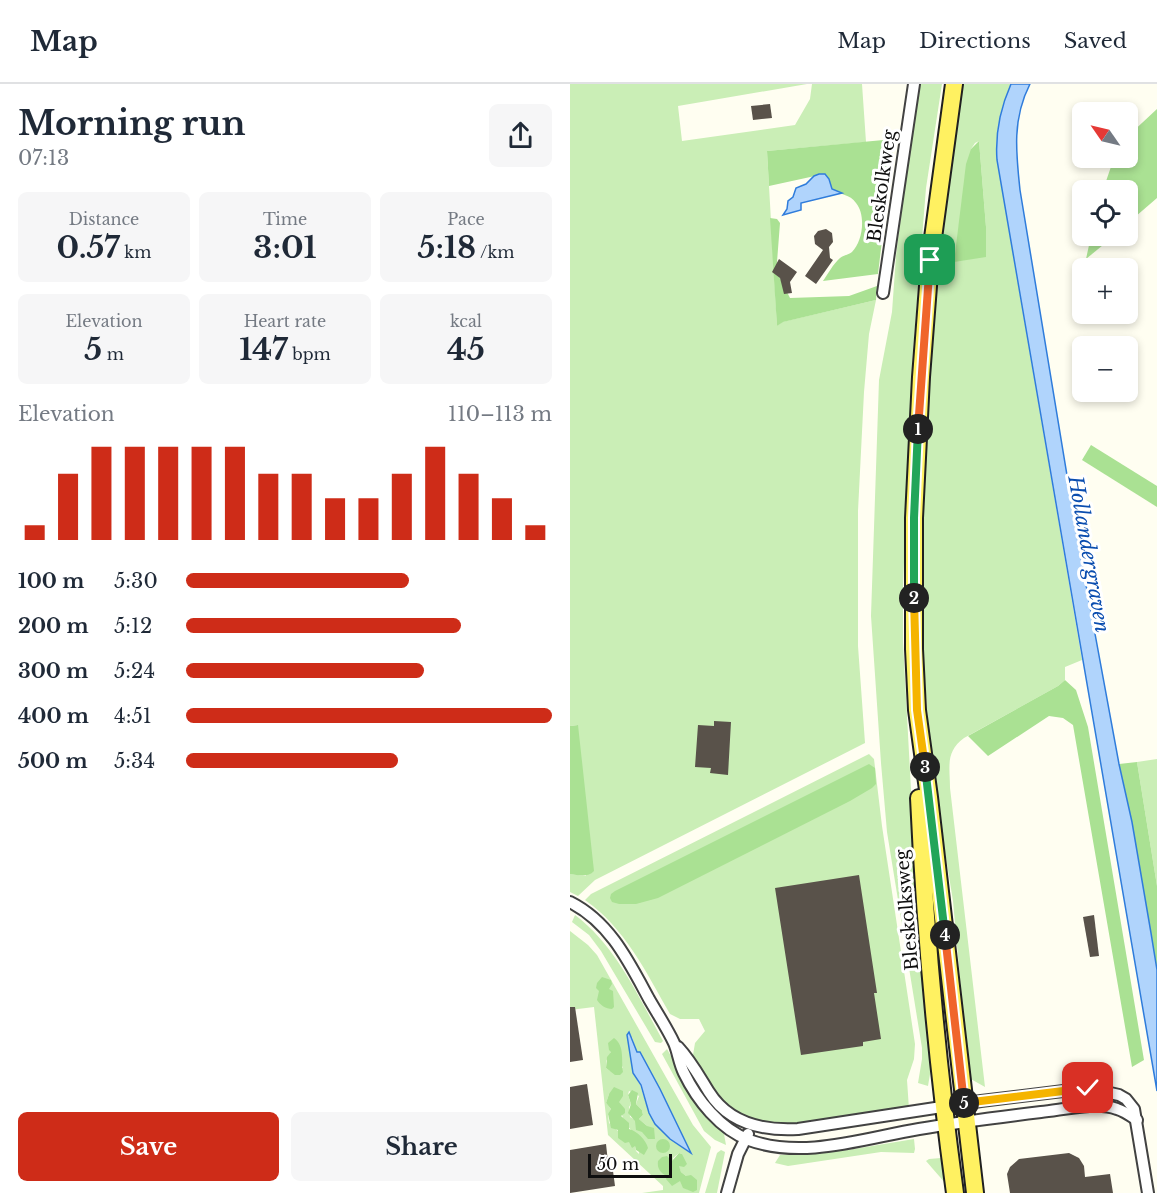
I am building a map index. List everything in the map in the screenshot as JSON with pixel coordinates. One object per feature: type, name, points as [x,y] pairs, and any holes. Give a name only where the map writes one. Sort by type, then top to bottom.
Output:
[{"type":"main road","points":[[954,84],[930,260],[921,377],[914,518],[914,649],[917,710],[975,1193]]},
{"type":"main road","name":"Bleskolksweg","points":[[917,710],[924,888],[944,1107],[955,1193]]},
{"type":"street","name":"Bleskolkweg","points":[[883,293],[914,84]]},
{"type":"street","points":[[570,902],[591,915],[608,931],[626,957],[674,1042],[689,1059],[710,1095],[731,1116],[752,1126],[774,1130],[798,1130],[964,1104],[1088,1088],[1119,1095],[1126,1099],[1134,1109],[1148,1193]]},
{"type":"street","points":[[674,1042],[683,1072],[707,1108],[729,1130],[746,1139],[770,1147],[824,1146],[966,1122],[1091,1106],[1116,1108],[1137,1120]]},
{"type":"street","points":[[727,1193],[731,1176],[752,1126]]},
{"type":"green space","points":[[570,84],[807,84],[678,106],[682,141],[795,125],[810,99],[812,84],[862,84],[866,142],[767,151],[777,326],[782,322],[876,300],[869,334],[864,392],[858,511],[858,646],[865,743],[595,880],[578,896],[570,892],[570,874],[586,876],[577,725],[570,726]]},
{"type":"green space","points":[[917,84],[942,84],[926,188],[913,351],[903,586],[903,642],[917,901],[931,1051],[928,1086],[918,1083],[922,1048],[887,832],[871,616],[879,380],[892,312],[896,256]]},
{"type":"green space","points":[[962,84],[1011,84],[999,121],[997,160],[1082,660],[1065,667],[1065,680],[1058,686],[964,738],[951,754],[950,788],[985,1087],[969,1078],[953,901],[931,765],[921,624],[921,523],[930,352],[941,231]],"holes":[[[979,141],[986,227],[986,257],[971,149]]]},
{"type":"green space","points":[[1157,109],[1157,198],[1138,214],[1138,180],[1106,180],[1111,168],[1138,168],[1138,127]]},
{"type":"green space","points":[[894,139],[878,274],[823,281],[837,260],[852,252],[859,241],[862,221],[859,208],[851,198],[832,189],[829,179],[824,174],[769,186],[767,151]]},
{"type":"green space","points":[[979,141],[986,227],[986,257],[954,262],[966,164],[971,149]]},
{"type":"green space","points":[[770,218],[777,219],[780,223],[777,262],[779,276],[790,298],[849,296],[877,286],[876,300],[783,322],[777,326]]},
{"type":"green space","points":[[1089,246],[1102,246],[1087,258]]},
{"type":"green space","points":[[1091,445],[1157,486],[1157,507],[1082,460]]},
{"type":"green space","points":[[1065,680],[1076,690],[1088,727],[1144,1060],[1132,1067],[1073,725],[1063,718],[1049,716],[988,756],[968,736]]},
{"type":"green space","points":[[578,725],[594,871],[583,876],[570,874],[570,726]]},
{"type":"green space","points":[[869,754],[874,759],[915,1044],[914,1059],[907,1080],[909,1109],[799,1126],[770,1125],[736,1114],[720,1101],[699,1069],[693,1055],[695,1043],[705,1031],[699,1019],[680,1019],[670,1014],[623,937],[599,911],[585,900],[591,894]]},
{"type":"green space","points":[[1157,759],[1157,886],[1137,762]]},
{"type":"green space","points":[[1137,762],[1157,886],[1157,970],[1132,822],[1119,764]]},
{"type":"green space","points":[[869,764],[875,768],[876,784],[850,801],[658,898],[636,904],[612,902],[611,894],[615,891]]},
{"type":"green space","points":[[575,915],[590,928],[615,957],[645,1007],[663,1041],[661,1043],[655,1042],[601,951],[589,935],[572,922]]},
{"type":"green space","points":[[570,931],[597,955],[693,1125],[711,1147],[699,1193],[642,1193],[663,1190],[663,1186],[608,1135],[594,1007],[570,1010]],"holes":[[[632,1037],[637,1052],[660,1089],[690,1153],[670,1139],[655,1124],[633,1073],[630,1046]],[[611,1052],[623,1068],[610,1071],[606,1068],[606,1061]],[[629,1091],[639,1096],[636,1104],[642,1110],[643,1115],[639,1119],[647,1126],[630,1117],[631,1104]],[[609,1094],[619,1102],[625,1121],[638,1136],[639,1154],[635,1146],[609,1123],[608,1115],[611,1109],[606,1103]],[[679,1153],[682,1154],[678,1165],[686,1176],[688,1190],[680,1180],[667,1176],[669,1158],[673,1162],[673,1158]]]},
{"type":"green space","points":[[602,977],[611,980],[612,984],[609,989],[613,991],[614,1007],[612,1009],[603,1006],[597,1000],[599,991],[596,988],[597,983]]},
{"type":"green space","points":[[614,1038],[620,1045],[622,1054],[623,1072],[620,1075],[615,1075],[606,1068],[607,1057],[611,1052],[608,1043]]},
{"type":"green space","points":[[667,1049],[686,1083],[724,1134],[726,1145],[704,1131],[662,1054]]},
{"type":"green space","points":[[614,1087],[623,1091],[619,1102],[625,1109],[625,1113],[621,1116],[629,1123],[629,1129],[638,1134],[647,1145],[648,1148],[644,1155],[636,1150],[635,1146],[632,1148],[629,1142],[625,1143],[618,1138],[618,1130],[611,1128],[608,1114],[611,1109],[606,1103]]},
{"type":"green space","points":[[632,1090],[638,1093],[636,1104],[642,1110],[643,1115],[639,1119],[647,1126],[654,1128],[655,1139],[648,1139],[642,1132],[636,1130],[635,1121],[628,1113],[631,1104],[628,1095]]},
{"type":"green space","points":[[663,1139],[668,1141],[670,1146],[668,1151],[663,1153],[658,1151],[656,1146],[658,1141]]},
{"type":"green space","points":[[914,1139],[914,1153],[881,1152],[788,1166],[775,1163],[780,1155],[848,1150]]},
{"type":"green space","points":[[721,1150],[725,1152],[717,1193],[705,1193],[717,1153]]},
{"type":"green space","points":[[679,1153],[682,1154],[687,1164],[684,1167],[679,1166],[681,1172],[697,1180],[697,1190],[693,1192],[683,1188],[680,1181],[672,1186],[666,1179],[667,1176],[659,1168],[658,1161],[662,1157],[667,1156],[672,1161]]},
{"type":"green space","points":[[941,1158],[946,1184],[926,1161]]},
{"type":"water","points":[[1011,84],[1030,84],[1020,110],[1018,123],[1020,190],[1077,536],[1119,764],[1132,822],[1157,970],[1157,1091],[997,160],[999,121]]},
{"type":"water","points":[[819,174],[825,174],[832,189],[842,193],[801,203],[801,210],[783,215],[796,188]]},
{"type":"water","points":[[629,1032],[637,1052],[640,1052],[660,1089],[691,1153],[670,1139],[655,1124],[649,1113],[641,1085],[633,1073],[627,1035]]},
{"type":"building","points":[[770,104],[772,118],[753,120],[751,106]]},
{"type":"building","points":[[826,229],[832,233],[833,242],[829,247],[830,258],[833,260],[816,284],[805,276],[823,250],[815,244],[814,236],[818,231]]},
{"type":"building","points":[[779,259],[797,272],[790,282],[792,293],[784,294],[780,278],[772,272]]},
{"type":"building","points":[[714,721],[731,722],[728,775],[710,773],[711,768],[695,767],[698,725],[714,726]]},
{"type":"building","points":[[859,875],[877,993],[874,993],[881,1039],[863,1042],[863,1046],[801,1055],[775,888]]},
{"type":"building","points":[[1094,915],[1099,956],[1090,957],[1083,917]]},
{"type":"building","points":[[570,1007],[575,1007],[583,1060],[570,1062]]},
{"type":"building","points":[[587,1084],[593,1125],[570,1129],[570,1087]]},
{"type":"building","points":[[606,1144],[609,1171],[613,1171],[615,1186],[570,1193],[570,1150]]},
{"type":"building","points":[[1069,1153],[1079,1158],[1084,1166],[1085,1177],[1110,1174],[1113,1193],[1010,1193],[1007,1174],[1010,1167],[1019,1159]]},
{"type":"route","points":[[930,260],[914,518],[914,649],[917,710],[964,1104],[1088,1088]]},
{"type":"water label","name":"Hollandergraven","points":[[1089,554]]}]
